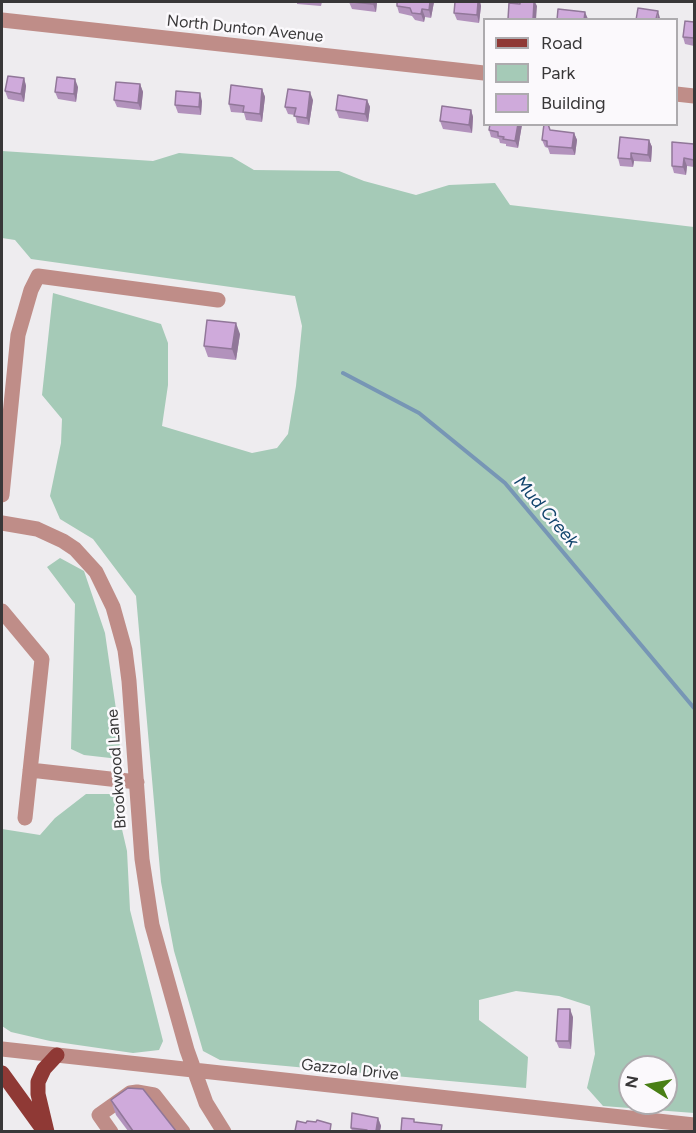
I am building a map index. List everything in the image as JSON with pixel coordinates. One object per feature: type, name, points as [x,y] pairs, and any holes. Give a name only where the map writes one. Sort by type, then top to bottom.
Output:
[{"type":"main road","points":[[45,1131],[38,1082],[44,1069],[57,1055]]},
{"type":"main road","points":[[2,1073],[45,1131]]},
{"type":"street","name":"North Dunton Avenue","points":[[2,20],[483,73]]},
{"type":"street","points":[[678,94],[694,96]]},
{"type":"street","points":[[2,495],[18,335],[31,290],[38,276],[218,300]]},
{"type":"street","name":"Brookwood Lane","points":[[2,523],[38,529],[63,541],[86,560],[105,589],[120,627],[125,650],[142,859],[152,925],[187,1050],[206,1102],[224,1131]]},
{"type":"street","points":[[2,611],[42,659],[25,818]]},
{"type":"street","points":[[30,770],[137,782]]},
{"type":"street","name":"Gazzola Drive","points":[[2,1049],[694,1125]]},
{"type":"street","points":[[111,1131],[99,1115],[130,1093],[137,1092],[154,1095],[183,1131]]},
{"type":"green space","points":[[2,151],[153,161],[179,153],[232,157],[254,170],[339,171],[364,181],[416,195],[449,185],[495,183],[510,205],[694,227],[694,1113],[678,1112],[678,1055],[618,1055],[618,1107],[603,1106],[587,1088],[595,1054],[590,1006],[559,996],[516,991],[479,1000],[479,1020],[528,1057],[526,1088],[220,1060],[203,1051],[174,951],[161,882],[136,596],[93,539],[60,519],[50,496],[61,443],[62,419],[42,395],[53,293],[161,324],[168,343],[168,385],[162,426],[252,453],[277,448],[288,434],[302,326],[295,296],[31,259],[15,240],[2,238]]},
{"type":"green space","points":[[60,558],[84,571],[105,633],[120,737],[119,759],[84,755],[71,749],[75,604],[47,567]]},
{"type":"green space","points":[[86,794],[119,794],[121,825],[127,851],[130,910],[163,1041],[159,1050],[133,1053],[50,1041],[11,1032],[2,1026],[2,829],[40,835],[55,818]]},
{"type":"building","points":[[397,2],[430,2],[429,10],[422,9],[421,14],[412,13],[410,8],[397,6]]},
{"type":"building","points":[[455,2],[478,2],[477,15],[454,13]]},
{"type":"building","points":[[520,2],[534,2],[533,18],[508,18],[509,3],[520,4]]},
{"type":"building","points":[[638,8],[658,11],[656,18],[636,18]]},
{"type":"building","points":[[558,9],[585,12],[584,18],[557,18]]},
{"type":"building","points":[[685,21],[694,22],[694,38],[683,37]]},
{"type":"building","points":[[8,76],[24,78],[21,94],[5,91]]},
{"type":"building","points":[[57,77],[75,79],[74,94],[55,92]]},
{"type":"building","points":[[116,82],[140,84],[138,103],[114,100]]},
{"type":"building","points":[[231,85],[262,89],[260,114],[243,112],[244,106],[229,104]]},
{"type":"building","points":[[288,89],[310,92],[307,118],[294,116],[296,108],[285,107]]},
{"type":"building","points":[[176,91],[200,93],[199,107],[175,105]]},
{"type":"building","points":[[338,95],[367,100],[365,114],[336,110]]},
{"type":"building","points":[[442,106],[471,110],[469,125],[440,121]]},
{"type":"building","points":[[490,126],[518,126],[515,141],[503,139],[504,137],[498,136],[498,132],[489,130]]},
{"type":"building","points":[[544,126],[549,126],[550,130],[574,133],[572,148],[547,146],[547,141],[542,140]]},
{"type":"building","points":[[620,137],[649,140],[648,155],[631,153],[631,159],[618,158]]},
{"type":"building","points":[[672,142],[694,144],[694,160],[684,158],[683,167],[672,166]]},
{"type":"building","points":[[207,320],[236,323],[232,349],[204,346]]},
{"type":"building","points":[[558,1009],[570,1009],[569,1041],[556,1041]]},
{"type":"building","points":[[128,1088],[143,1089],[176,1131],[133,1131],[111,1100]]},
{"type":"building","points":[[352,1113],[378,1118],[376,1131],[351,1128]]},
{"type":"building","points":[[402,1118],[414,1119],[414,1122],[442,1125],[441,1131],[401,1131]]},
{"type":"building","points":[[317,1120],[331,1124],[330,1131],[295,1131],[297,1121],[306,1123]]},
{"type":"waterway","name":"Mud Creek","points":[[343,373],[419,413],[505,483],[694,708]]}]
